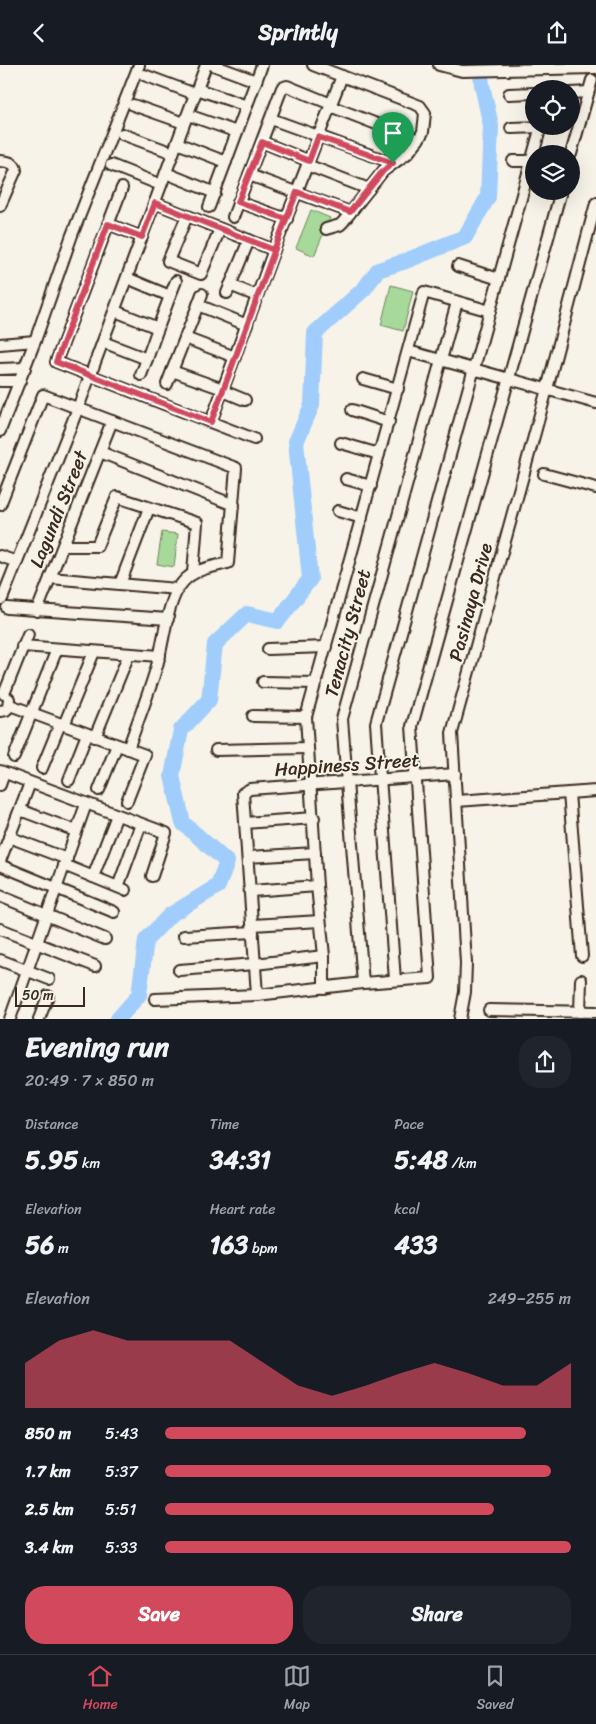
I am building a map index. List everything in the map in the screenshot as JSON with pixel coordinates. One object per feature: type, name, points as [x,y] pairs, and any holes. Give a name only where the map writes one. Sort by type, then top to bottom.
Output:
[{"type":"street","points":[[0,431],[35,341],[72,235],[139,65]]},
{"type":"street","points":[[168,619],[37,611],[2,605],[17,561],[115,311],[206,65]]},
{"type":"street","points":[[213,65],[256,81]]},
{"type":"street","points":[[210,207],[262,65]]},
{"type":"street","points":[[313,65],[420,106],[425,113],[423,131],[408,153],[383,171],[340,225],[326,229]]},
{"type":"street","points":[[439,65],[462,71],[596,68]]},
{"type":"street","points":[[144,75],[247,106]]},
{"type":"street","points":[[211,422],[274,250],[342,76]]},
{"type":"street","points":[[574,145],[592,80]]},
{"type":"street","points":[[233,217],[284,86],[418,140]]},
{"type":"street","points":[[509,93],[525,93]]},
{"type":"street","points":[[580,93],[588,93]]},
{"type":"street","points":[[133,105],[237,133]]},
{"type":"street","points":[[271,119],[393,163]]},
{"type":"street","points":[[511,128],[525,128]]},
{"type":"street","points":[[122,134],[226,162]]},
{"type":"street","points":[[262,142],[369,189]]},
{"type":"street","points":[[0,161],[12,163],[16,170],[0,205]]},
{"type":"street","points":[[513,161],[525,161]]},
{"type":"street","points":[[110,165],[161,185]]},
{"type":"street","points":[[166,173],[215,193]]},
{"type":"street","points":[[249,175],[350,212]]},
{"type":"street","points":[[395,980],[376,723],[525,187]]},
{"type":"street","points":[[122,188],[56,362],[254,439]]},
{"type":"street","points":[[155,999],[257,995],[363,983],[430,978],[412,726],[558,200]]},
{"type":"street","points":[[238,202],[286,219]]},
{"type":"street","points":[[155,203],[274,250]]},
{"type":"street","name":"Pasinaya Drive","points":[[460,1019],[465,992],[466,963],[452,733],[596,203]]},
{"type":"street","points":[[186,216],[168,261],[201,274],[220,229]]},
{"type":"street","points":[[108,224],[142,237]]},
{"type":"street","points":[[249,240],[228,289],[257,296]]},
{"type":"street","points":[[458,266],[500,279]]},
{"type":"street","points":[[127,278],[170,296]]},
{"type":"street","points":[[141,375],[176,281]]},
{"type":"street","points":[[324,988],[324,956],[317,887],[306,717],[424,292],[490,311]]},
{"type":"street","points":[[167,384],[202,294]]},
{"type":"street","name":"Tenacity Street","points":[[363,983],[342,719],[457,302]]},
{"type":"street","points":[[198,305],[247,325]]},
{"type":"street","points":[[115,311],[158,328]]},
{"type":"street","points":[[185,338],[235,357]]},
{"type":"street","points":[[0,344],[35,341]]},
{"type":"street","points":[[103,342],[147,359]]},
{"type":"street","points":[[408,351],[596,403]]},
{"type":"street","points":[[0,369],[25,368]]},
{"type":"street","points":[[172,371],[245,400]]},
{"type":"street","points":[[362,379],[398,389]]},
{"type":"street","points":[[0,381],[20,381]]},
{"type":"street","points":[[0,505],[43,395],[236,468],[228,563],[193,573],[177,589],[157,669],[128,749]]},
{"type":"street","points":[[352,410],[388,421]]},
{"type":"street","name":"Lagundi Street","points":[[37,611],[112,421]]},
{"type":"street","points":[[341,443],[379,454]]},
{"type":"street","points":[[100,452],[234,505]]},
{"type":"street","points":[[544,474],[596,488]]},
{"type":"street","points":[[346,479],[371,486]]},
{"type":"street","points":[[63,546],[97,546],[117,497],[197,523],[193,573]]},
{"type":"street","points":[[120,584],[149,508]]},
{"type":"street","points":[[338,511],[362,518]]},
{"type":"street","points":[[0,556],[17,561]]},
{"type":"street","points":[[50,579],[177,589]]},
{"type":"street","points":[[0,711],[6,710],[10,705],[9,699],[2,694],[28,634]]},
{"type":"street","points":[[22,647],[160,656]]},
{"type":"street","points":[[268,649],[326,647]]},
{"type":"street","points":[[14,757],[57,649]]},
{"type":"street","points":[[42,768],[94,652]]},
{"type":"street","points":[[69,780],[129,654]]},
{"type":"street","points":[[262,682],[316,683]]},
{"type":"street","points":[[10,705],[145,755],[127,801]]},
{"type":"street","points":[[253,716],[306,717]]},
{"type":"street","points":[[99,790],[116,745]]},
{"type":"street","points":[[216,750],[308,748]]},
{"type":"street","points":[[0,785],[2,772],[166,833],[152,876]]},
{"type":"street","name":"Happiness Street","points":[[245,823],[243,793],[250,789],[455,773]]},
{"type":"street","points":[[0,861],[30,783]]},
{"type":"street","points":[[457,801],[596,791]]},
{"type":"street","points":[[569,793],[582,956]]},
{"type":"street","points":[[10,1019],[86,803]]},
{"type":"street","points":[[20,810],[76,831]]},
{"type":"street","points":[[94,877],[117,815]]},
{"type":"street","points":[[257,995],[245,823],[314,819]]},
{"type":"street","points":[[9,837],[121,888],[141,824]]},
{"type":"street","points":[[248,857],[315,853]]},
{"type":"street","points":[[0,865],[114,912]]},
{"type":"street","points":[[251,891],[317,887]]},
{"type":"street","points":[[0,896],[105,939]]},
{"type":"street","points":[[184,936],[320,921]]},
{"type":"street","points":[[0,929],[95,967]]},
{"type":"street","points":[[178,970],[324,956]]},
{"type":"street","points":[[0,960],[49,979]]},
{"type":"street","points":[[580,1012],[581,980]]},
{"type":"street","points":[[39,1019],[48,996]]},
{"type":"street","points":[[489,1010],[525,1015],[596,1012]]},
{"type":"green space","points":[[311,210],[330,218],[314,256],[296,248]]},
{"type":"green space","points":[[391,285],[413,291],[403,331],[381,325]]},
{"type":"green space","points":[[162,532],[178,534],[174,567],[157,564]]},
{"type":"waterway","points":[[118,1019],[139,995],[146,940],[170,915],[218,886],[227,862],[183,823],[172,776],[181,730],[209,700],[215,644],[247,614],[278,621],[310,579],[296,442],[312,405],[315,333],[364,289],[378,270],[465,237],[488,197],[491,126],[482,85],[480,65]]},
{"type":"route","points":[[393,163],[318,137],[309,161],[262,142],[238,202],[286,219],[274,250],[223,389],[223,391],[211,422],[56,362],[108,224],[142,237],[155,203],[274,250],[297,192],[350,212],[385,168],[393,163]]}]
